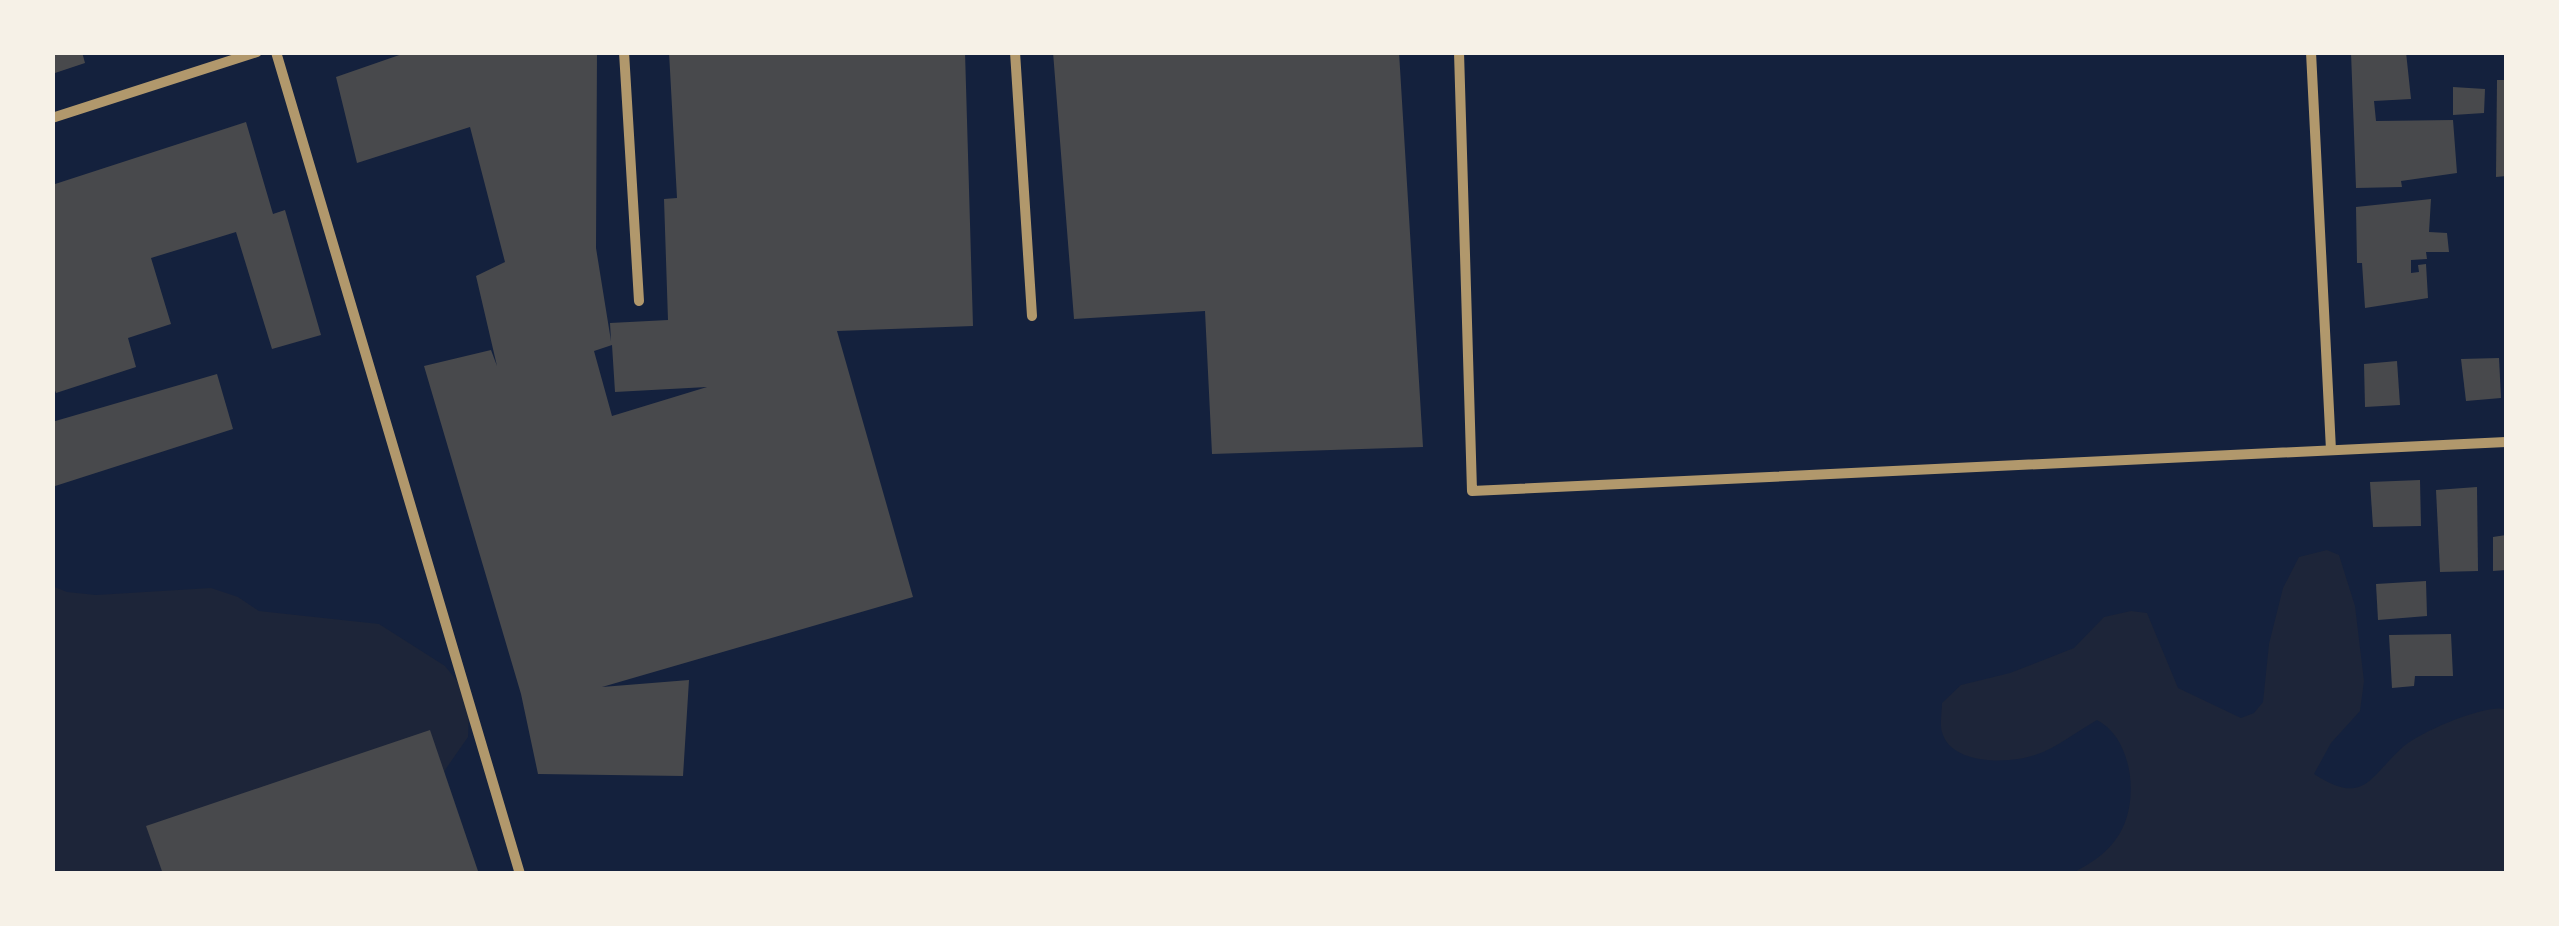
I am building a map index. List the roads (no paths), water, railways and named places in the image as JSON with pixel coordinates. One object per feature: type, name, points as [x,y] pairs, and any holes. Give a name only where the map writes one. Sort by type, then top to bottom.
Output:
[{"type":"street","points":[[52,118],[257,52]]},
{"type":"street","points":[[276,52],[520,874]]},
{"type":"street","points":[[624,52],[639,301]]},
{"type":"street","points":[[1015,52],[1032,316]]},
{"type":"street","points":[[1459,52],[1472,491],[2506,442]]},
{"type":"street","points":[[2311,52],[2331,450]]}]
